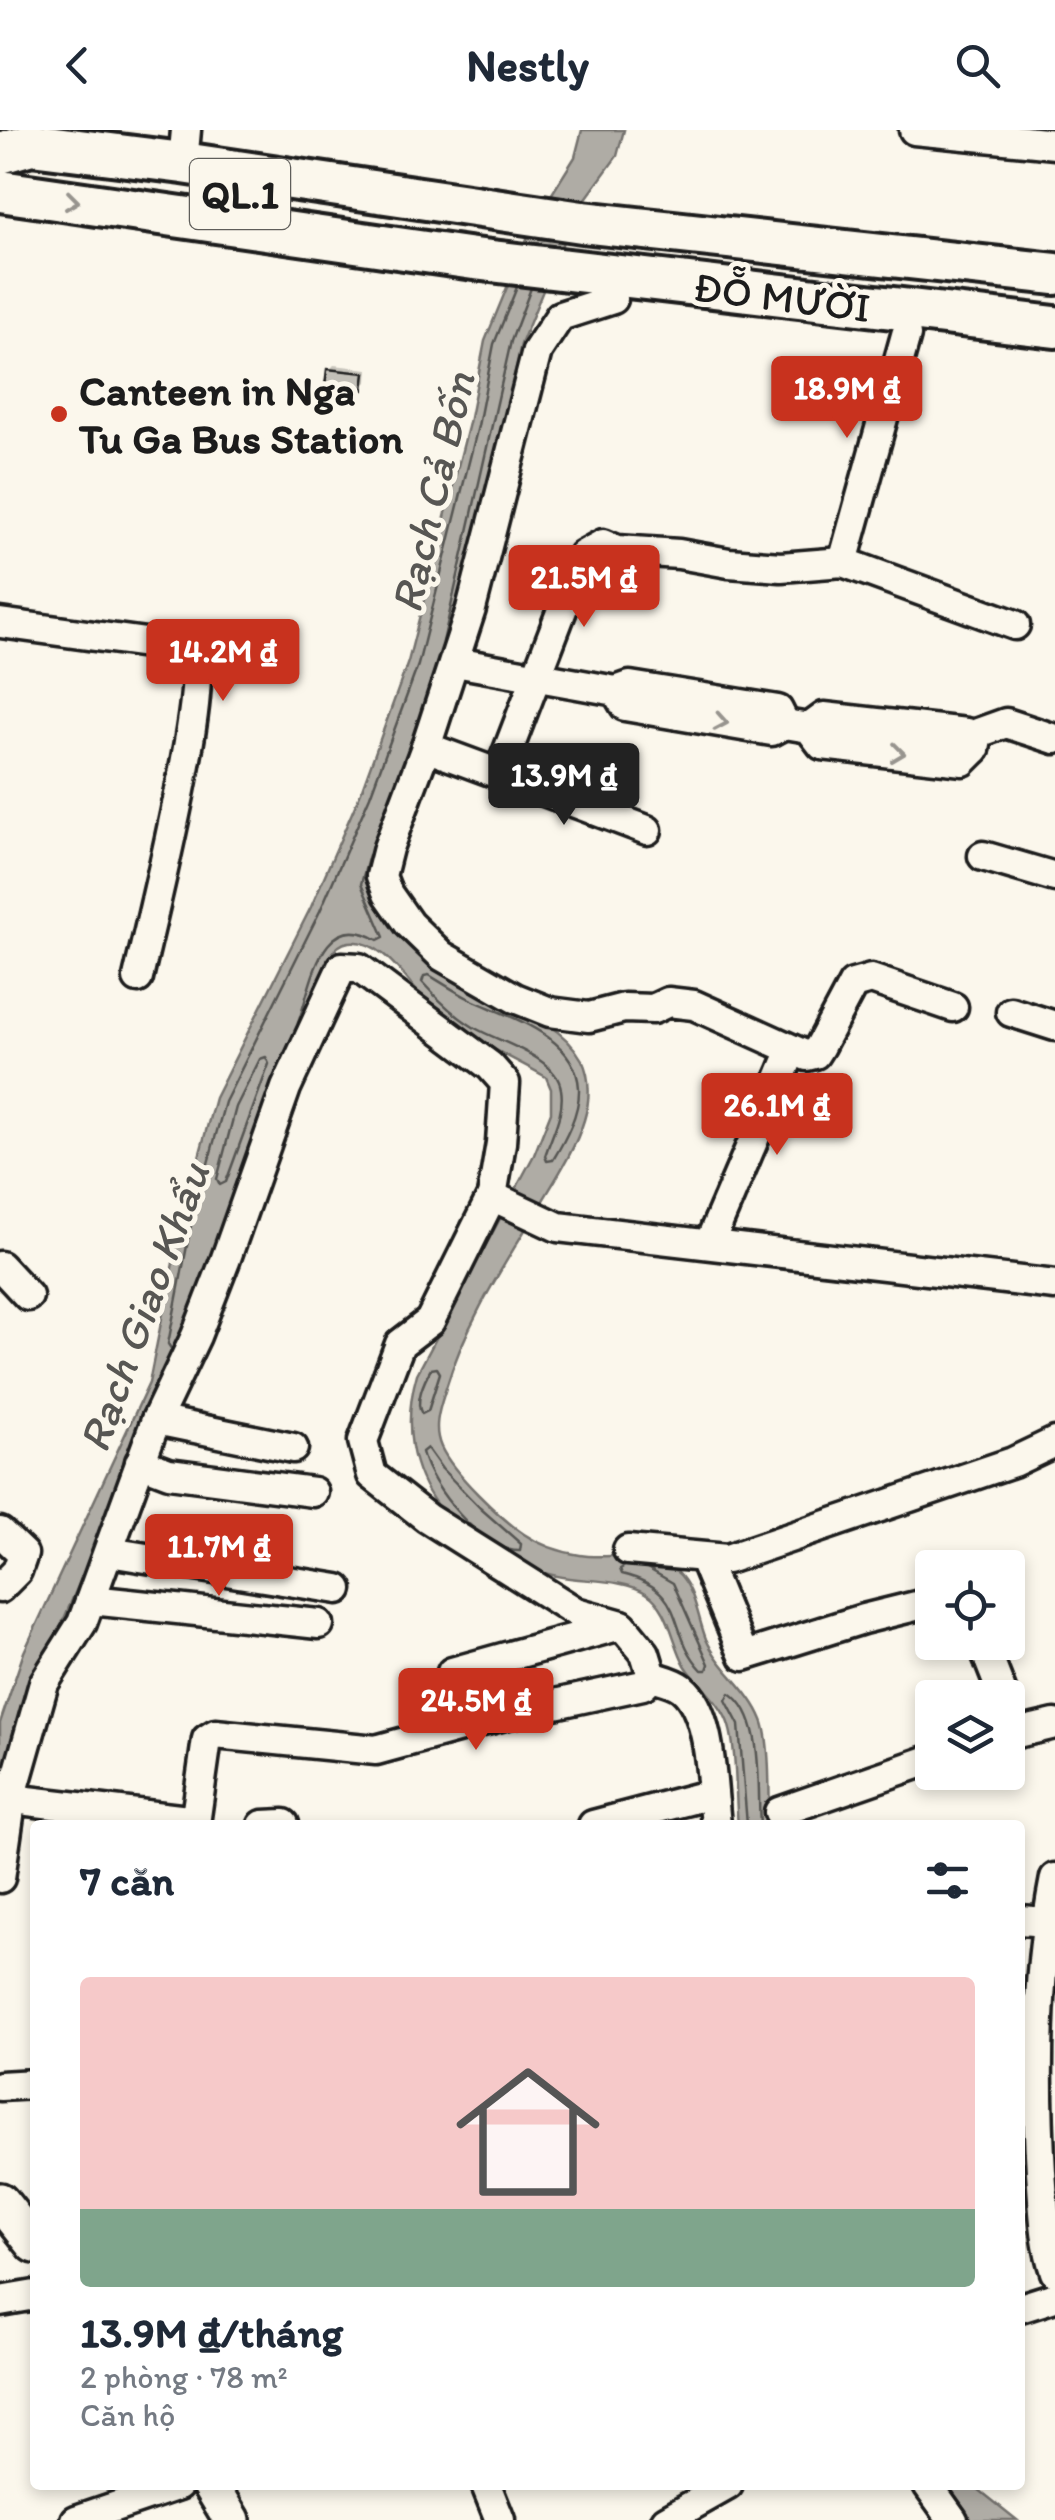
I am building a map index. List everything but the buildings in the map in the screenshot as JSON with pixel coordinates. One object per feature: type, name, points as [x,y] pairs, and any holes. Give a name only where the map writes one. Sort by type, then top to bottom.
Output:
[{"type":"highway","name":"QL.1","points":[[0,155],[31,144],[163,168],[478,245],[573,258]]},
{"type":"highway","name":"QL.1","points":[[0,191],[163,168]]},
{"type":"highway","name":"QL.1","points":[[163,168],[217,246],[478,245]]},
{"type":"highway","name":"ĐỖ MƯỜI","points":[[573,258],[1055,274]]},
{"type":"highway","name":"ĐỖ MƯỜI","points":[[573,258],[1055,296]]},
{"type":"highway","name":"ĐỖ MƯỜI","points":[[573,258],[613,299],[1055,349]]},
{"type":"highway","name":"ĐỖ MƯỜI","points":[[573,258],[1055,327]]},
{"type":"main road","points":[[0,2201],[30,2239]]},
{"type":"main road","points":[[214,2490],[232,2520]]},
{"type":"street","points":[[914,130],[1055,144]]},
{"type":"street","points":[[613,299],[560,316],[536,351],[486,556],[455,662],[388,848],[381,876],[388,894],[409,924],[442,956],[515,998],[550,1012],[588,1017],[624,1008],[653,1009],[668,1002],[694,1005],[807,1056],[814,1054],[854,984],[871,979],[953,1007]]},
{"type":"street","points":[[843,562],[906,335]]},
{"type":"street","points":[[500,774],[583,555],[603,544],[618,550],[781,567],[843,562],[1015,625]]},
{"type":"street","points":[[0,623],[175,647],[187,651],[194,661],[195,700],[164,868],[138,978]]},
{"type":"street","points":[[455,662],[616,691],[625,706],[772,731],[797,726],[822,744],[963,761],[975,749],[978,734],[1006,723],[1055,739]]},
{"type":"street","points":[[426,747],[647,830]]},
{"type":"street","points":[[983,856],[1055,878]]},
{"type":"street","points":[[0,1878],[12,1795],[44,1683],[82,1624],[156,1420],[196,1336],[286,1088],[342,967],[359,968],[490,1066],[505,1083],[495,1198],[430,1321],[400,1344],[363,1441],[372,1475],[427,1518],[576,1612],[622,1625],[645,1653],[652,1676]]},
{"type":"street","points":[[1010,1012],[1055,1026]]},
{"type":"street","points":[[709,1244],[792,1050]]},
{"type":"street","points":[[495,1198],[558,1227],[1055,1285]]},
{"type":"street","points":[[0,1266],[28,1296]]},
{"type":"street","points":[[156,1420],[293,1448]]},
{"type":"street","points":[[628,1550],[728,1559],[1013,1462],[1055,1442]]},
{"type":"street","points":[[140,1462],[169,1473],[313,1492]]},
{"type":"street","points":[[0,1532],[23,1554],[17,1570],[0,1588]]},
{"type":"street","points":[[110,1552],[338,1589]]},
{"type":"street","points":[[704,1559],[744,1656],[915,1606]]},
{"type":"street","points":[[91,1600],[319,1624]]},
{"type":"street","points":[[452,1672],[622,1625]]},
{"type":"street","points":[[652,1676],[682,1688],[695,1709],[708,1744],[715,1814]]},
{"type":"street","points":[[197,1820],[207,1739],[215,1734],[376,1750],[508,1714],[643,1685],[652,1676]]},
{"type":"street","points":[[1025,1725],[1055,1724]]},
{"type":"street","points":[[779,1812],[915,1765]]},
{"type":"street","points":[[12,1795],[28,1801],[181,1820]]},
{"type":"street","points":[[612,1820],[704,1796],[715,1814]]},
{"type":"street","points":[[1055,1878],[1033,1921],[1029,2110],[1046,2238],[1055,2272]]},
{"type":"street","points":[[0,2086],[30,2084]]},
{"type":"street","points":[[0,2302],[30,2296]]},
{"type":"street","points":[[1025,2306],[1055,2297]]},
{"type":"street","points":[[76,2520],[164,2490]]},
{"type":"street","points":[[488,2490],[500,2520]]},
{"type":"street","points":[[666,2520],[719,2490]]},
{"type":"street","points":[[932,2490],[953,2520]]},
{"type":"water","points":[[582,130],[624,130],[617,156],[574,215],[521,344],[480,535],[378,901],[406,941],[441,971],[560,1034],[582,1060],[588,1082],[586,1113],[575,1142],[464,1341],[441,1402],[437,1432],[447,1458],[478,1494],[537,1542],[580,1555],[647,1557],[681,1576],[712,1650],[762,1720],[768,1756],[770,1820],[738,1820],[729,1726],[721,1709],[685,1665],[654,1599],[626,1585],[557,1576],[488,1551],[460,1531],[421,1478],[412,1447],[410,1412],[417,1374],[534,1155],[551,1112],[551,1089],[546,1077],[445,1019],[385,956],[362,943],[349,942],[336,949],[328,962],[320,993],[139,1443],[25,1710],[0,1867],[0,1723],[24,1652],[149,1383],[181,1223],[215,1098],[311,907],[361,792],[408,662],[469,423],[485,341],[533,224],[575,157]]},
{"type":"water","points":[[933,2490],[979,2490],[1017,2520],[954,2520]]},
{"type":"place","name":"Canteen in Nga Tu Ga Bus Station","points":[[59,414]]},
{"type":"water label","name":"Rạch Cả Bốn","points":[[432,492]]},
{"type":"water label","name":"Rạch Giao Khẩu","points":[[143,1307]]}]
